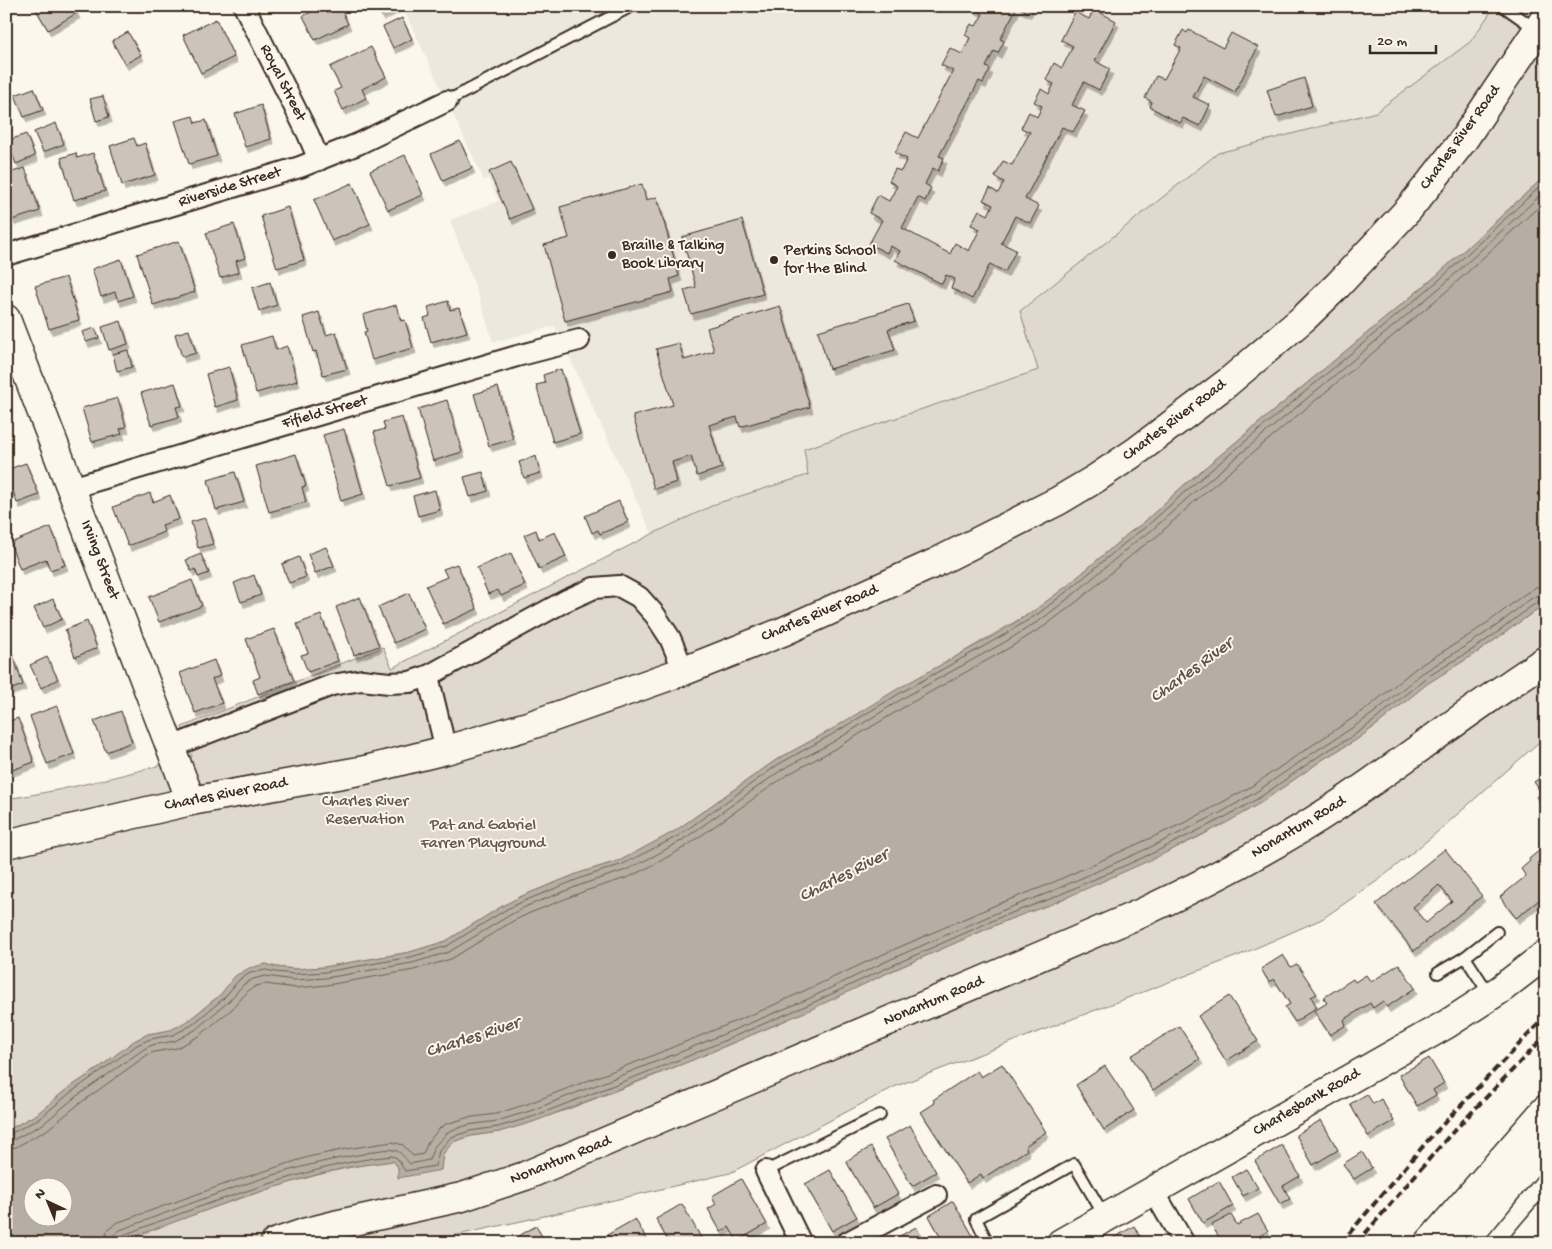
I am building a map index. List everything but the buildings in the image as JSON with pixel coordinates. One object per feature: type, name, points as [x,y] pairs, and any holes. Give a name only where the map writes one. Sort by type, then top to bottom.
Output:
[{"type":"main road","name":"Charles River Road","points":[[6,844],[191,800],[365,770],[446,750],[531,725],[684,671],[852,602],[1018,522],[1096,479],[1235,377],[1305,317],[1374,248],[1408,210],[1464,139],[1541,24]]},
{"type":"main road","name":"Irving Street","points":[[6,319],[191,800]]},
{"type":"main road","name":"Nonantum Road","points":[[275,1243],[307,1232],[334,1234],[495,1187],[541,1170],[1148,910],[1228,870],[1330,810],[1546,660]]},
{"type":"main road","name":"Charlesbank Road","points":[[1061,1243],[1446,1024],[1528,970],[1546,954]]},
{"type":"main road","points":[[1429,1243],[1546,1109]]},
{"type":"main road","points":[[1463,1243],[1546,1142]]},
{"type":"main road","points":[[1524,1243],[1546,1217]]},
{"type":"street","name":"Royal Street","points":[[244,6],[319,160]]},
{"type":"street","name":"Riverside Street","points":[[6,255],[319,160],[379,135],[446,100]]},
{"type":"street","name":"Fifield Street","points":[[71,488],[500,361],[579,340]]},
{"type":"street","points":[[171,747],[332,685],[362,680],[389,683],[410,682],[428,676],[451,665],[493,639],[565,600],[594,588],[619,586],[639,597],[655,615],[670,638],[684,671]]},
{"type":"street","points":[[428,676],[446,750]]},
{"type":"street","points":[[766,1171],[801,1243]]},
{"type":"street","points":[[1154,1190],[1184,1243]]},
{"type":"street","points":[[846,1243],[936,1195]]},
{"type":"lane","points":[[446,100],[632,6]]},
{"type":"lane","points":[[1503,6],[1541,24]]},
{"type":"lane","points":[[1438,973],[1465,957],[1496,932]]},
{"type":"lane","points":[[1465,957],[1490,996]]},
{"type":"lane","points":[[766,1171],[880,1115]]},
{"type":"lane","points":[[988,1243],[976,1220],[1074,1164],[1105,1218]]},
{"type":"shaded area","name":"Perkins School for the Blind","points":[[402,6],[1495,6],[1470,42],[1376,112],[1218,153],[1038,370],[805,449],[808,475],[718,503],[652,534],[555,326],[493,342],[480,300],[450,220],[499,201],[488,178],[484,180]]},
{"type":"green space","name":"Charles River Reservation","points":[[1495,6],[1546,6],[1546,175],[1436,276],[1183,486],[1143,523],[1067,586],[1035,610],[776,760],[675,831],[621,860],[579,873],[522,896],[446,941],[410,952],[324,967],[295,969],[266,964],[228,987],[189,1020],[171,1030],[148,1034],[134,1041],[67,1089],[37,1114],[6,1131],[6,799],[76,786],[192,757],[182,727],[383,647],[392,668],[652,534],[718,503],[808,475],[804,449],[1038,370],[1020,311],[1218,153],[1376,112],[1470,42]]},
{"type":"green space","points":[[1546,603],[1546,736],[1434,835],[1380,879],[1322,919],[1240,955],[894,1087],[730,1173],[421,1243],[117,1243],[229,1202],[329,1172],[360,1165],[393,1161],[398,1167],[399,1178],[443,1154],[453,1142],[471,1136],[499,1132],[566,1110],[651,1077],[773,1026],[1005,921],[1106,879],[1197,838],[1262,802],[1325,758],[1356,740],[1427,683],[1478,652]]},
{"type":"water","name":"Charles River","points":[[1546,175],[1546,603],[1478,652],[1427,684],[1356,740],[1325,758],[1262,802],[1228,822],[1155,858],[1052,904],[1005,921],[812,1009],[688,1062],[533,1122],[453,1142],[443,1154],[441,1170],[398,1178],[398,1167],[393,1161],[349,1167],[312,1176],[237,1199],[117,1243],[6,1243],[6,1131],[37,1114],[67,1089],[134,1041],[148,1034],[171,1030],[189,1020],[220,995],[235,976],[249,968],[266,964],[295,969],[324,967],[410,952],[446,941],[522,896],[579,873],[621,860],[675,831],[776,760],[1035,610],[1143,523],[1183,486],[1436,276]]},
{"type":"railway","points":[[1341,1243],[1430,1138],[1546,1016]]},
{"type":"railway","points":[[1357,1243],[1449,1136],[1546,1035]]},
{"type":"place","name":"Braille & Talking Book Library","points":[[612,255]]},
{"type":"place","name":"Perkins School for the Blind","points":[[774,260]]},
{"type":"park label","name":"Pat and Gabriel Farren Playground","points":[[483,835]]}]
